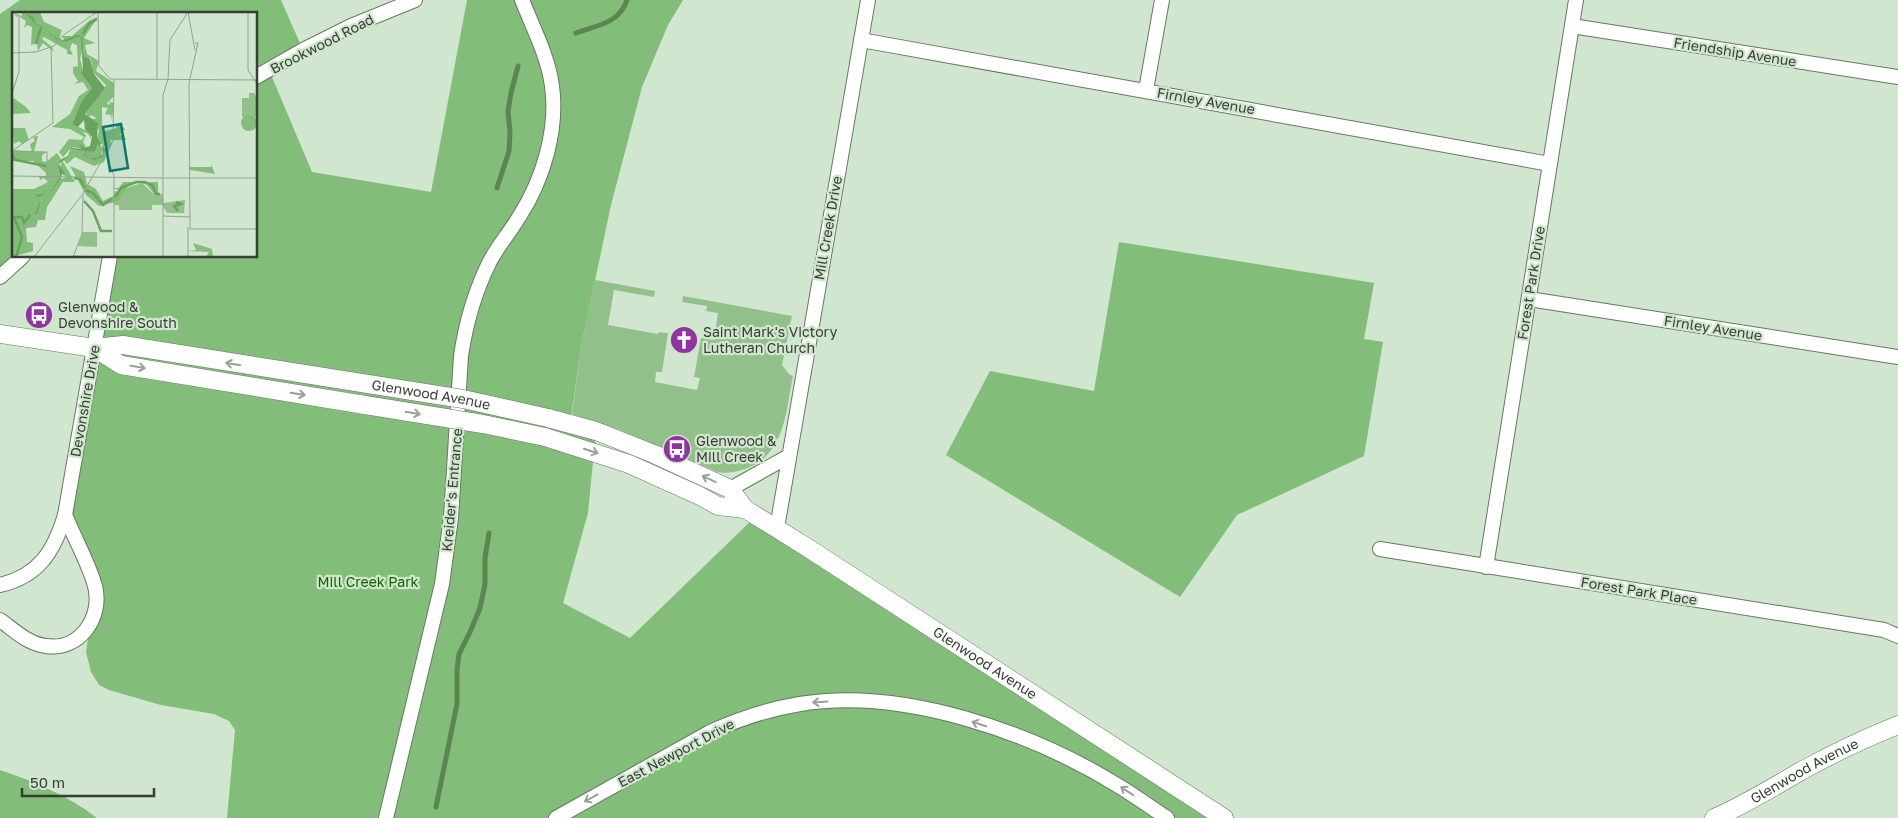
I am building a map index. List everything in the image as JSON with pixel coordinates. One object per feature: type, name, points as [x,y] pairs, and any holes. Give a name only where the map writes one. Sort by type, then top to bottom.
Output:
[{"type":"street","name":"Brookwood Road","points":[[258,76],[303,50],[351,26],[416,0]]},
{"type":"street","name":"Kreider's Entrance","points":[[386,818],[442,584],[452,518],[461,356],[465,331],[480,283],[491,260],[520,216],[534,188],[547,154],[552,122],[550,72],[522,0]]},
{"type":"street","name":"Mill Creek Drive","points":[[776,528],[868,0]]},
{"type":"street","points":[[1146,90],[1162,0]]},
{"type":"street","name":"Forest Park Drive","points":[[1486,567],[1576,0]]},
{"type":"street","name":"Friendship Avenue","points":[[1572,26],[1898,77]]},
{"type":"street","name":"Firnley Avenue","points":[[861,40],[1550,164]]},
{"type":"street","points":[[0,277],[22,258]]},
{"type":"street","name":"Devonshire Drive","points":[[0,585],[12,582],[42,564],[58,537],[65,516],[94,348],[106,260]]},
{"type":"street","name":"Firnley Avenue","points":[[1529,299],[1898,357]]},
{"type":"street","name":"Glenwood Avenue","points":[[0,334],[94,348],[123,345],[463,399],[548,418],[596,431],[645,450],[730,489],[745,510]]},
{"type":"street","name":"Glenwood Avenue","points":[[94,348],[121,364],[483,424],[544,437],[629,464],[718,506],[745,510],[776,528],[1224,818]]},
{"type":"street","points":[[730,489],[789,456]]},
{"type":"street","points":[[0,620],[32,643],[47,646],[61,645],[72,641],[90,627],[97,603],[95,586],[65,516]]},
{"type":"street","name":"Forest Park Place","points":[[1380,549],[1884,630],[1898,636]]},
{"type":"street","name":"East Newport Drive","points":[[556,818],[731,722],[766,711],[802,704],[847,701],[902,704],[934,710],[1033,742],[1116,784],[1167,818]]},
{"type":"street","name":"Glenwood Avenue","points":[[1714,818],[1750,801],[1804,770],[1879,732],[1898,725]]},
{"type":"green space","name":"Mill Creek Park","points":[[20,0],[281,0],[303,50],[269,70],[312,172],[431,192],[467,0],[683,0],[668,25],[642,87],[611,205],[582,342],[570,424],[596,431],[588,513],[563,603],[630,638],[756,516],[1224,818],[227,818],[235,730],[229,721],[214,714],[161,705],[109,690],[99,685],[91,672],[86,652],[90,627],[97,603],[65,515],[110,258],[258,258],[258,12],[12,12],[13,258],[0,277],[0,14]]},
{"type":"green space","points":[[1119,242],[1374,283],[1364,339],[1383,342],[1364,456],[1237,515],[1180,597],[946,455],[990,371],[1094,391]]},
{"type":"green space","points":[[595,280],[655,291],[654,297],[614,290],[608,325],[658,334],[659,332],[668,333],[662,372],[656,372],[655,382],[697,390],[700,378],[694,377],[701,338],[714,340],[718,313],[706,311],[707,306],[682,302],[683,296],[792,316],[782,365],[793,376],[786,414],[778,439],[763,459],[740,471],[718,472],[620,430],[572,414],[582,342]]},
{"type":"green space","points":[[0,770],[50,790],[74,802],[97,818],[0,818]]},
{"type":"waterway","points":[[576,33],[613,19],[619,14],[627,0]]},
{"type":"waterway","points":[[497,188],[509,151],[508,111],[518,66]]},
{"type":"waterway","points":[[436,807],[457,704],[459,654],[480,608],[485,584],[485,558],[489,533]]},
{"type":"place","name":"Glenwood & Devonshire South","points":[[39,315]]},
{"type":"place","name":"Saint Mark's Victory Lutheran Church","points":[[684,340]]},
{"type":"place","name":"Glenwood & Mill Creek","points":[[677,449]]}]
